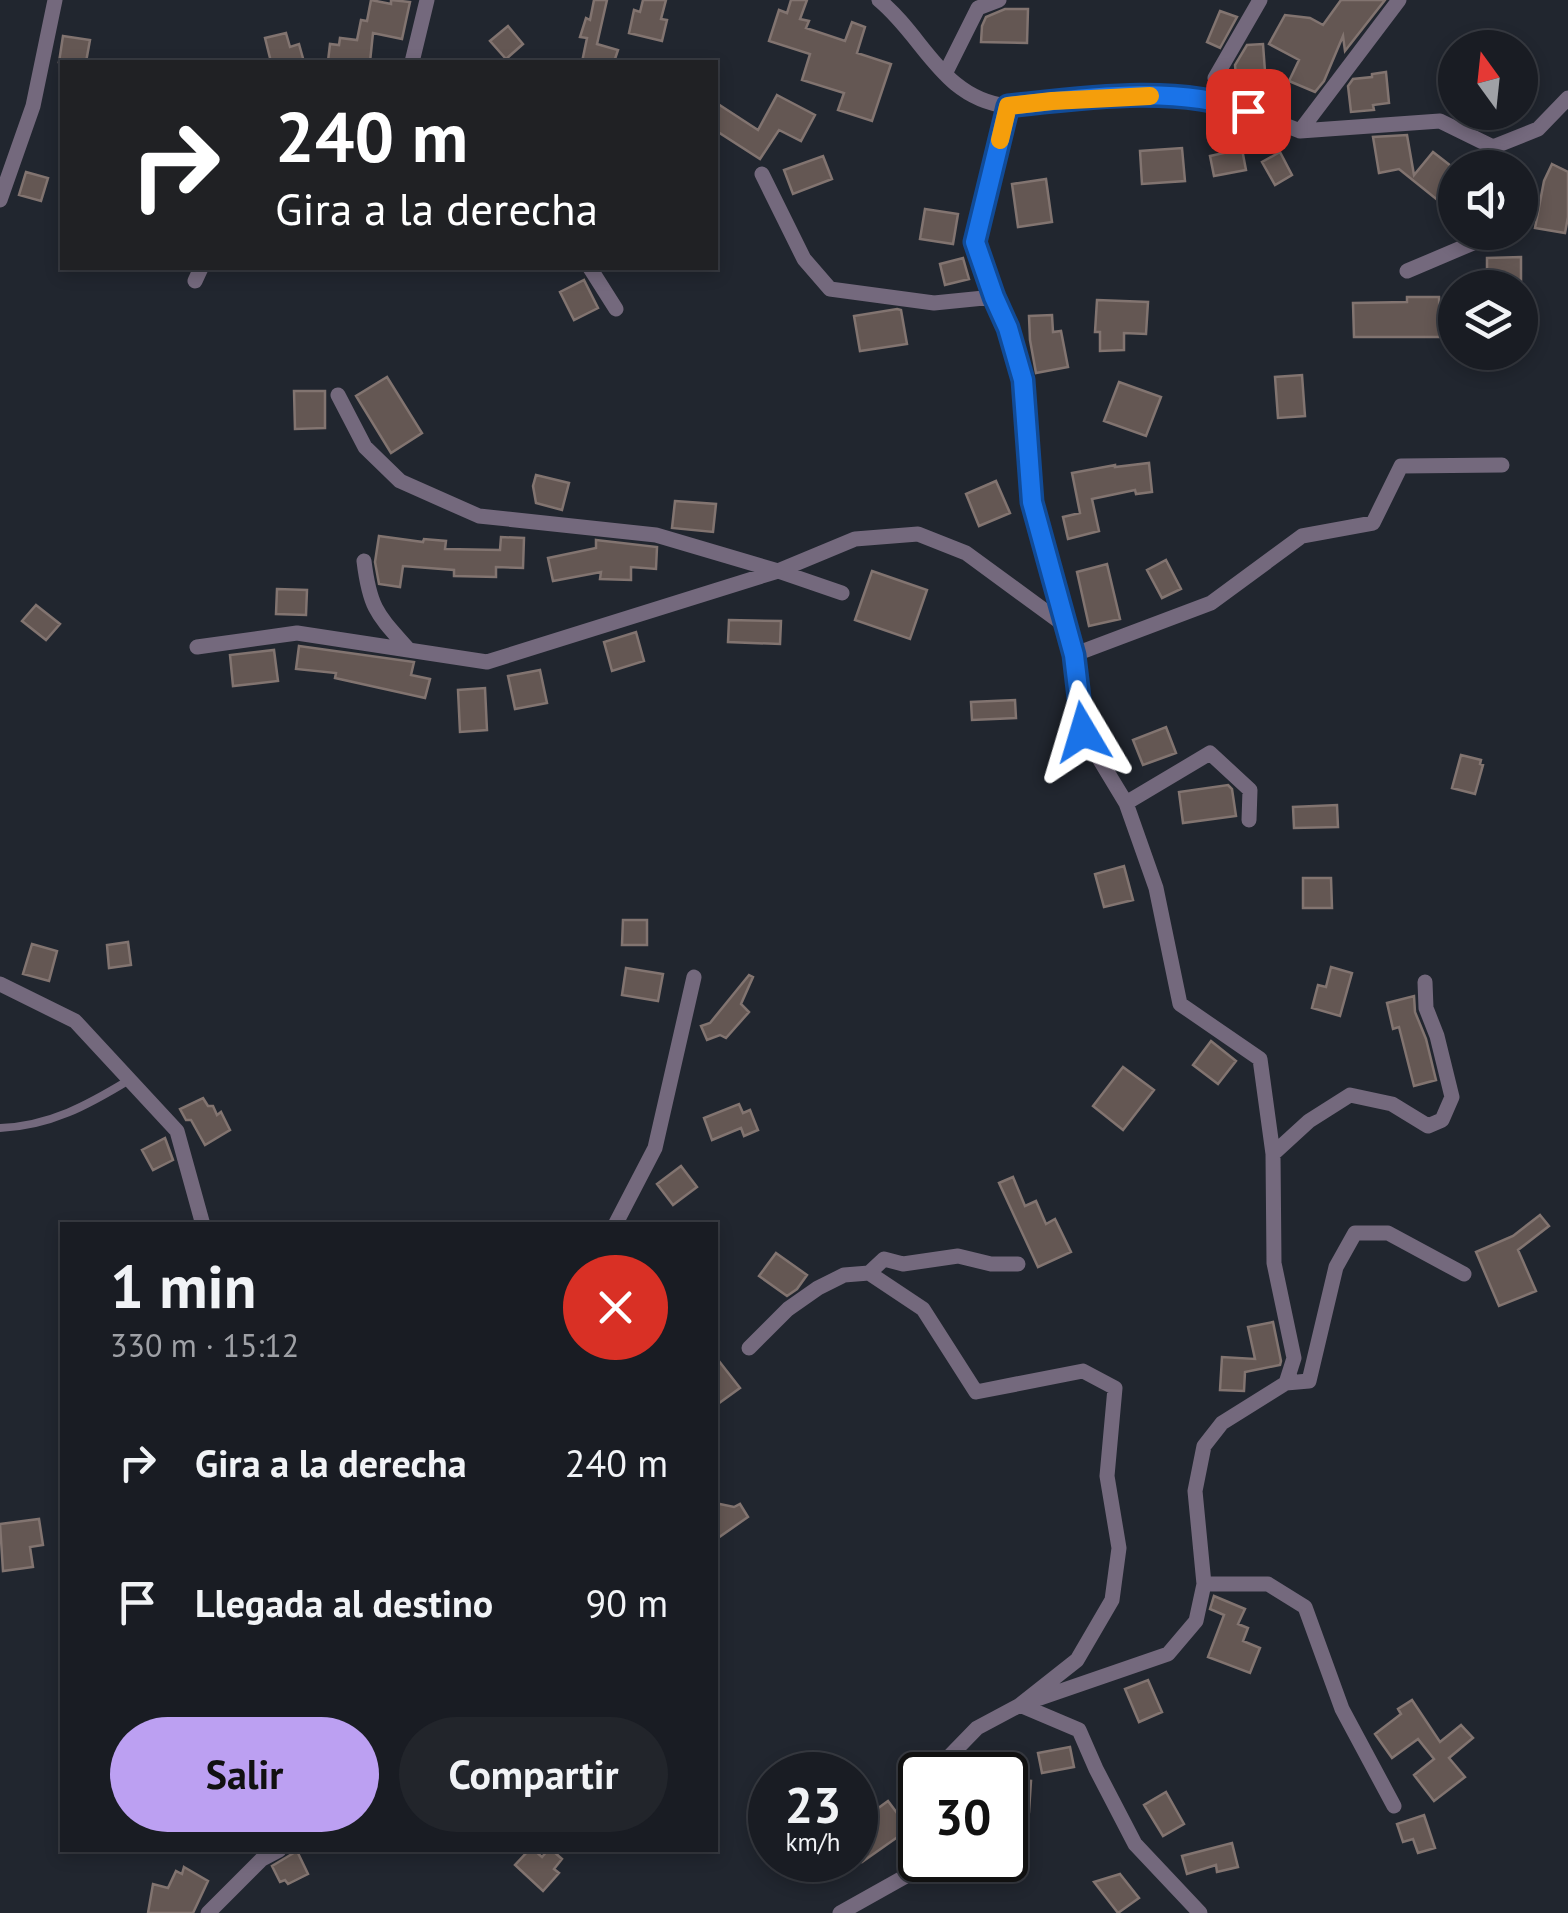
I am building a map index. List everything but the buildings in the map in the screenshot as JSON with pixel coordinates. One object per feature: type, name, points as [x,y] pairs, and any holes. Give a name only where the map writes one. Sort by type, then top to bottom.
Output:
[{"type":"street","points":[[0,200],[34,106],[55,0]]},
{"type":"street","points":[[412,60],[427,0]]},
{"type":"street","points":[[880,0],[959,88],[990,104],[1147,96],[1223,102],[1300,130],[1440,121],[1493,147],[1538,130],[1568,98]]},
{"type":"street","points":[[945,74],[978,8],[999,0]]},
{"type":"street","points":[[1223,102],[1216,78],[1260,0]]},
{"type":"street","points":[[1300,130],[1399,0]]},
{"type":"street","points":[[1008,106],[975,242],[1023,380],[1032,502],[1074,655],[1083,732],[1126,803],[1156,888],[1180,1004],[1260,1059],[1273,1154],[1274,1263],[1294,1358],[1286,1383]]},
{"type":"street","points":[[762,174],[804,259],[830,289],[934,303],[994,297]]},
{"type":"street","points":[[1408,270],[1456,250]]},
{"type":"street","points":[[591,270],[616,309]]},
{"type":"street","points":[[338,396],[365,448],[400,481],[479,516],[656,534],[842,594]]},
{"type":"street","points":[[1074,655],[1211,603],[1302,536],[1374,522],[1401,466],[1502,465]]},
{"type":"street","points":[[197,647],[297,633],[487,662],[778,571],[855,538],[918,534],[966,553],[1067,627]]},
{"type":"street","points":[[364,561],[376,613],[409,650]]},
{"type":"street","points":[[1126,803],[1210,753],[1250,790],[1249,820]]},
{"type":"street","points":[[617,1222],[655,1148],[694,977]]},
{"type":"street","points":[[1273,1154],[1309,1121],[1350,1095],[1392,1104],[1428,1126],[1442,1120],[1452,1097],[1426,1008],[1425,982]]},
{"type":"street","points":[[0,984],[75,1022],[177,1131],[202,1222]]},
{"type":"street","points":[[954,1752],[977,1728],[1020,1706],[1168,1654],[1196,1621],[1204,1584],[1196,1491],[1204,1446],[1222,1423],[1286,1383],[1309,1381],[1336,1268],[1355,1233],[1388,1233],[1464,1274]]},
{"type":"street","points":[[869,1273],[884,1259],[903,1264],[958,1256],[991,1264],[1018,1264]]},
{"type":"street","points":[[749,1348],[788,1309],[818,1288],[844,1274],[869,1273],[923,1309],[976,1392],[1084,1370],[1115,1388],[1106,1476],[1119,1548],[1112,1600],[1077,1660],[1020,1706]]},
{"type":"street","points":[[1204,1584],[1268,1584],[1305,1607],[1342,1709],[1394,1806]]},
{"type":"street","points":[[1020,1706],[1079,1730],[1135,1844],[1200,1913]]},
{"type":"street","points":[[208,1913],[262,1858],[275,1852]]},
{"type":"street","points":[[840,1913],[898,1881]]},
{"type":"lane","points":[[0,1128],[67,1114],[129,1080]]},
{"type":"slow traffic","points":[[1000,140],[1008,106],[1150,96]]},
{"type":"route","points":[[1083,732],[1074,655],[1032,502],[1023,380],[975,242],[1008,106],[1147,96],[1223,102],[1248,111]]}]
